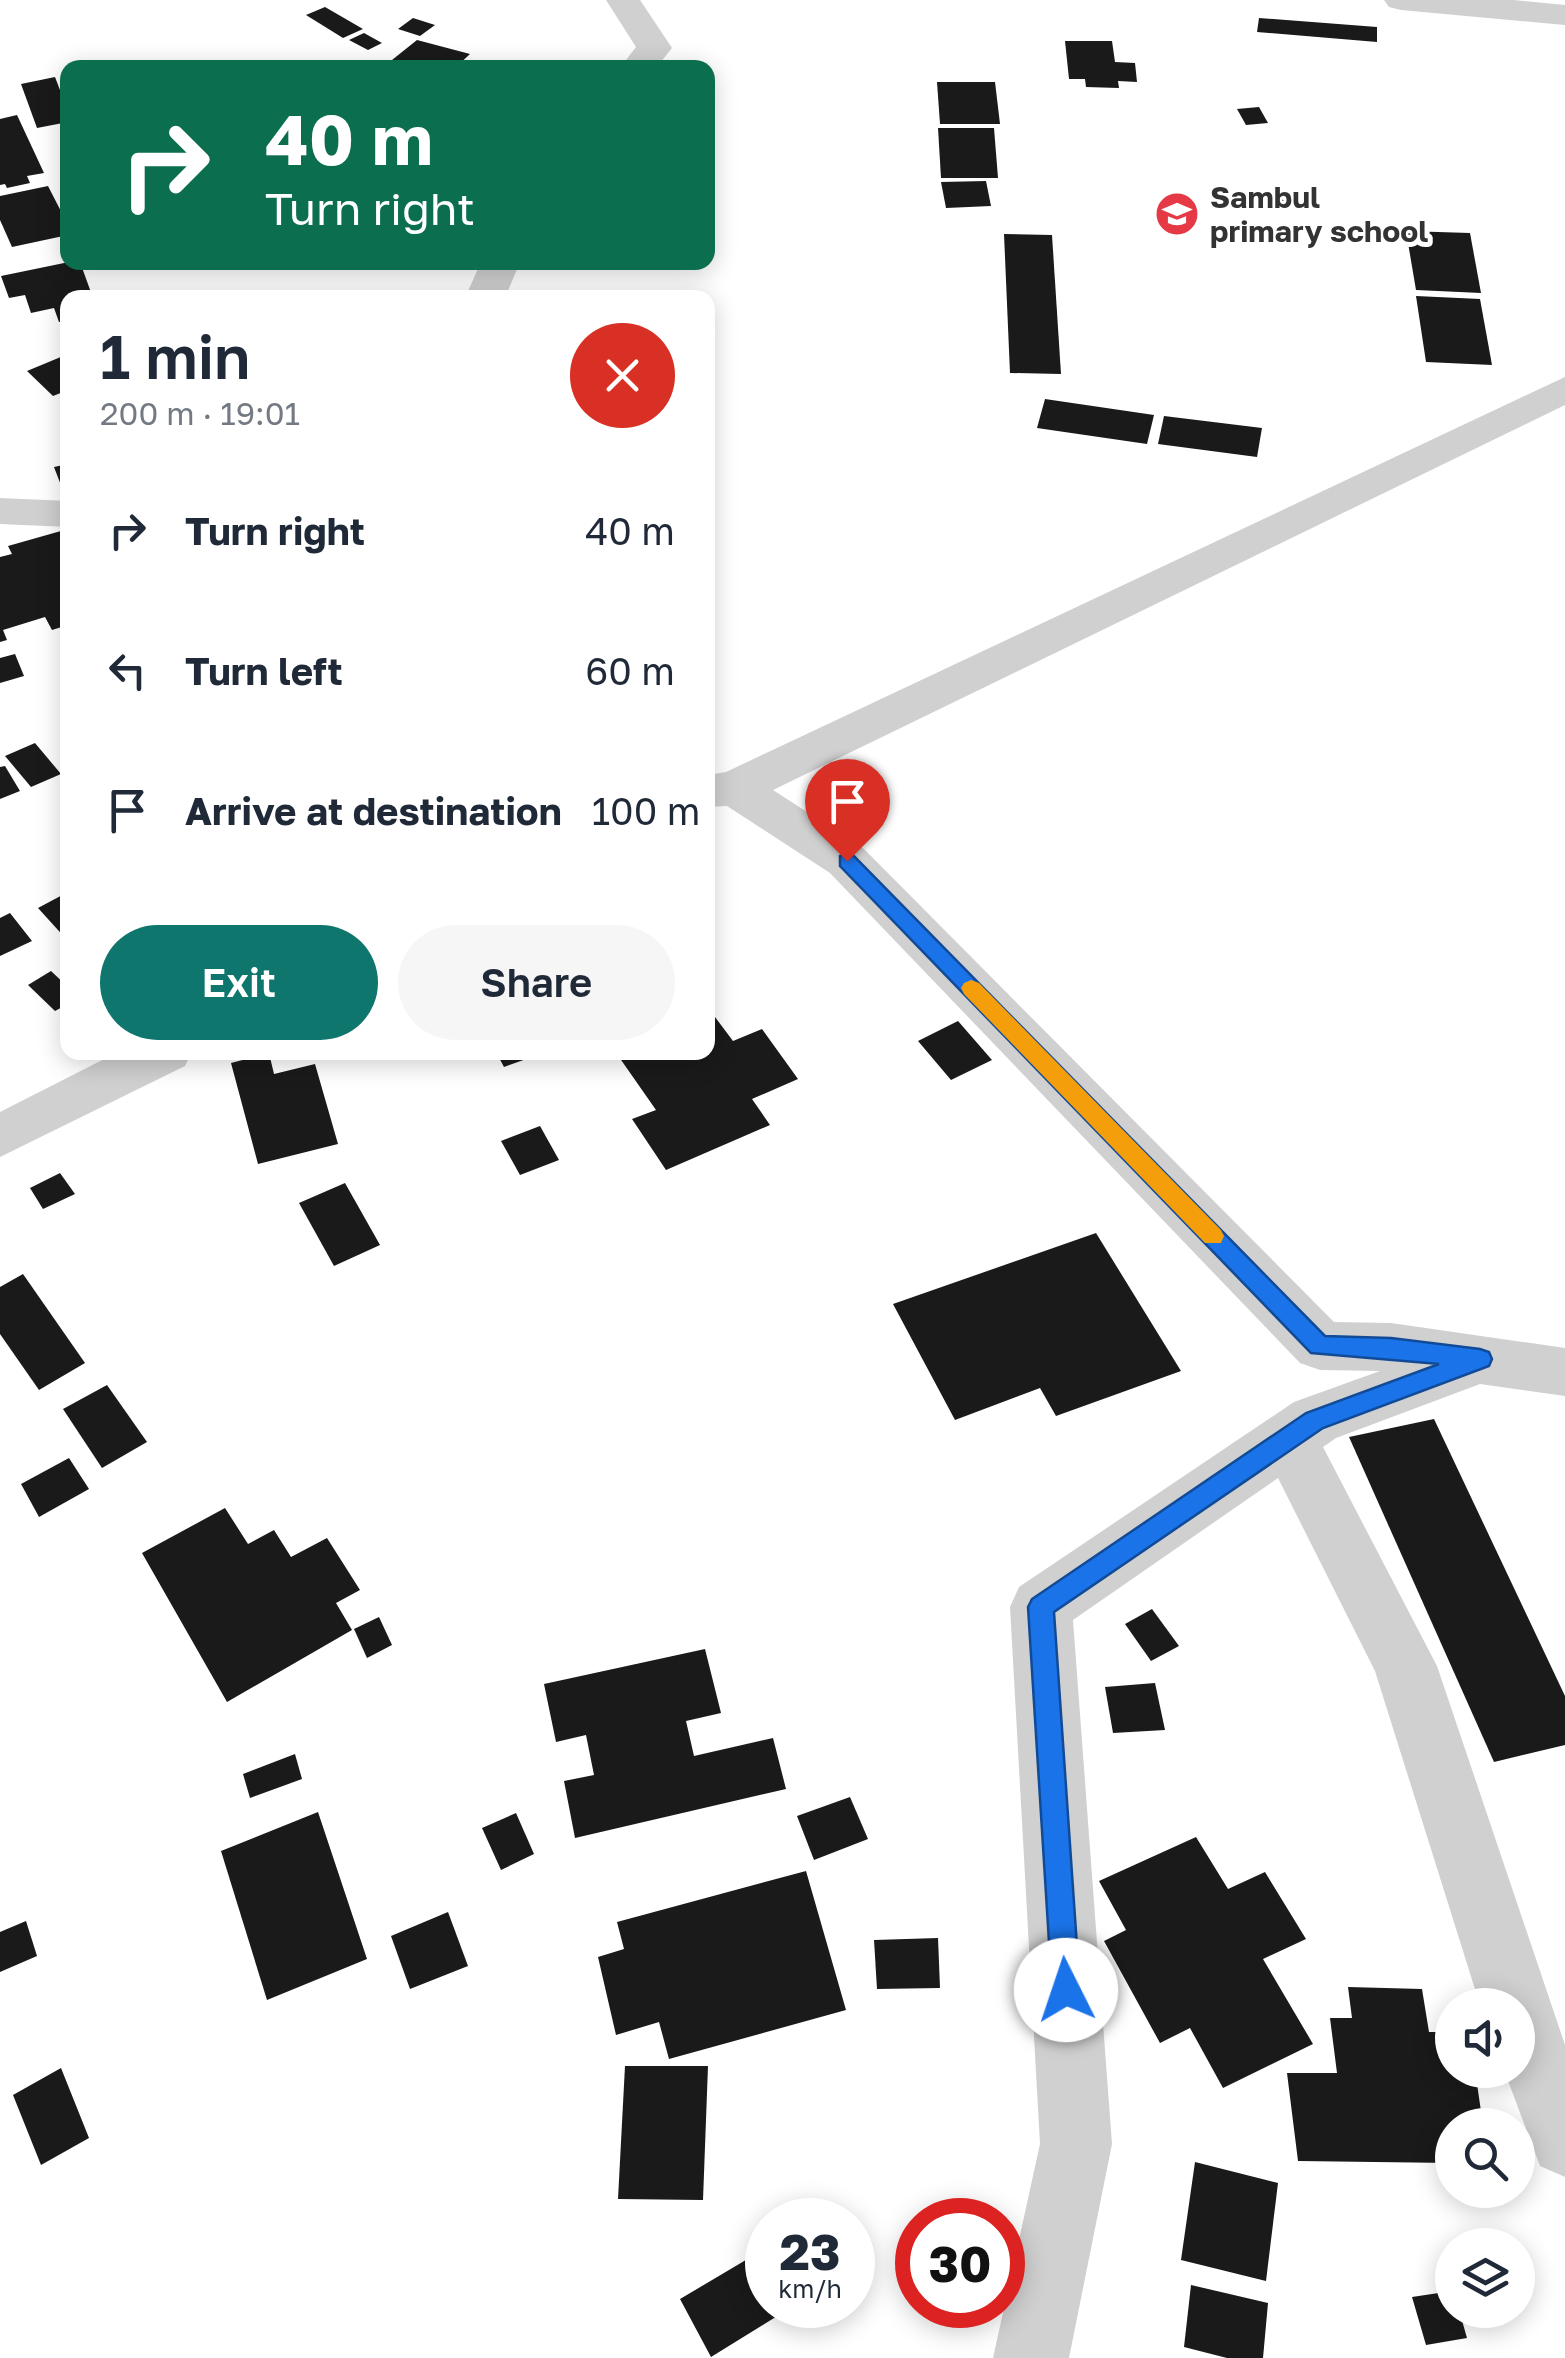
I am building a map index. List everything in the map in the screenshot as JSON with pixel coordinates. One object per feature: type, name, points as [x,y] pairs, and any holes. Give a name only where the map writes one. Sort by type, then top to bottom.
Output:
[{"type":"street","points":[[624,0],[654,48],[644,60]]},
{"type":"street","points":[[1400,0],[1565,16]]},
{"type":"street","points":[[721,789],[1565,389]]},
{"type":"street","points":[[0,511],[60,514]]},
{"type":"street","points":[[721,789],[847,861],[1320,1346],[1391,1348],[1565,1372]]},
{"type":"street","points":[[0,1136],[150,1060]]},
{"type":"street","points":[[1030,2358],[1076,2144],[1041,1607],[1315,1420],[1480,1359]]},
{"type":"street","points":[[1288,1438],[1405,1666],[1510,1988]]},
{"type":"street","points":[[1535,2060],[1565,2141]]},
{"type":"building","points":[[325,7],[363,29],[343,38],[306,15]]},
{"type":"building","points":[[413,18],[435,25],[420,36],[398,29]]},
{"type":"building","points":[[1259,18],[1377,27],[1377,42],[1257,32]]},
{"type":"building","points":[[364,33],[382,43],[368,50],[349,40]]},
{"type":"building","points":[[417,40],[470,54],[464,60],[392,60]]},
{"type":"building","points":[[1065,41],[1112,41],[1115,62],[1135,63],[1137,82],[1118,81],[1119,88],[1086,87],[1085,79],[1069,79]]},
{"type":"building","points":[[55,77],[60,90],[60,124],[37,128],[21,84]]},
{"type":"building","points":[[937,82],[995,82],[1000,124],[940,124]]},
{"type":"building","points":[[1259,107],[1268,123],[1246,125],[1237,109]]},
{"type":"building","points":[[17,115],[44,173],[27,176],[30,183],[7,188],[0,185],[0,119]]},
{"type":"building","points":[[938,128],[994,128],[998,178],[941,178]]},
{"type":"building","points":[[986,181],[991,206],[946,208],[941,182]]},
{"type":"building","points":[[48,186],[60,209],[60,237],[12,247],[0,220],[0,196]]},
{"type":"building","points":[[1278,195],[1289,206],[1269,211],[1258,199]]},
{"type":"building","points":[[1406,231],[1470,233],[1481,293],[1416,290]]},
{"type":"building","points":[[1004,234],[1052,235],[1061,374],[1010,373]]},
{"type":"building","points":[[60,264],[60,270],[83,270],[90,290],[60,290],[59,322],[54,308],[31,313],[25,295],[9,298],[1,276]]},
{"type":"building","points":[[1416,296],[1480,299],[1492,365],[1426,362]]},
{"type":"building","points":[[60,357],[60,393],[53,396],[27,371]]},
{"type":"building","points":[[1045,399],[1154,415],[1147,444],[1037,428]]},
{"type":"building","points":[[1164,416],[1262,428],[1257,457],[1158,444]]},
{"type":"building","points":[[60,531],[60,628],[52,630],[45,617],[3,630],[7,640],[0,642],[0,557],[12,554],[8,546]]},
{"type":"building","points":[[15,654],[24,676],[0,683],[0,658]]},
{"type":"building","points":[[35,743],[60,774],[31,787],[5,756]]},
{"type":"building","points":[[5,766],[20,791],[0,799],[0,767]]},
{"type":"building","points":[[60,896],[60,932],[38,908]]},
{"type":"building","points":[[10,913],[32,941],[0,956],[0,918]]},
{"type":"building","points":[[51,971],[60,979],[60,1008],[55,1011],[28,985]]},
{"type":"building","points":[[715,1017],[733,1041],[762,1029],[798,1079],[752,1099],[770,1125],[666,1170],[632,1119],[656,1110],[621,1060],[715,1060]]},
{"type":"building","points":[[958,1021],[992,1060],[951,1080],[918,1041]]},
{"type":"building","points":[[271,1060],[274,1074],[315,1064],[338,1144],[258,1164],[231,1063]]},
{"type":"building","points":[[500,1060],[524,1060],[504,1067]]},
{"type":"building","points":[[540,1126],[559,1160],[520,1175],[501,1141]]},
{"type":"building","points":[[60,1173],[75,1194],[43,1209],[30,1188]]},
{"type":"building","points":[[345,1183],[380,1245],[334,1266],[299,1203]]},
{"type":"building","points":[[1096,1233],[1181,1371],[1056,1416],[1040,1388],[955,1420],[893,1304]]},
{"type":"building","points":[[23,1274],[85,1363],[39,1390],[0,1334],[0,1287]]},
{"type":"building","points":[[107,1385],[147,1442],[102,1468],[63,1409]]},
{"type":"building","points":[[1434,1419],[1565,1696],[1565,1745],[1494,1762],[1349,1437]]},
{"type":"building","points":[[69,1458],[89,1489],[39,1517],[21,1484]]},
{"type":"building","points":[[225,1508],[248,1544],[274,1530],[291,1557],[327,1538],[360,1590],[336,1603],[352,1630],[227,1702],[142,1553]]},
{"type":"building","points":[[1152,1609],[1179,1646],[1151,1661],[1125,1624]]},
{"type":"building","points":[[379,1617],[392,1645],[367,1658],[354,1629]]},
{"type":"building","points":[[705,1649],[721,1713],[686,1721],[694,1756],[773,1738],[786,1789],[575,1838],[564,1781],[594,1775],[586,1735],[556,1742],[544,1684]]},
{"type":"building","points":[[1155,1683],[1165,1730],[1113,1733],[1105,1687]]},
{"type":"building","points":[[295,1754],[302,1779],[250,1798],[243,1774]]},
{"type":"building","points":[[850,1797],[868,1839],[814,1860],[797,1816]]},
{"type":"building","points":[[318,1812],[367,1959],[267,2000],[221,1851]]},
{"type":"building","points":[[516,1813],[534,1854],[501,1870],[482,1828]]},
{"type":"building","points":[[1196,1837],[1228,1889],[1265,1872],[1306,1939],[1263,1959],[1313,2044],[1223,2088],[1190,2028],[1160,2043],[1104,1941],[1126,1930],[1099,1881]]},
{"type":"building","points":[[806,1871],[846,2010],[669,2059],[659,2022],[616,2035],[598,1957],[624,1949],[617,1922]]},
{"type":"building","points":[[448,1912],[468,1966],[410,1989],[391,1936]]},
{"type":"building","points":[[26,1921],[37,1956],[0,1972],[0,1932]]},
{"type":"building","points":[[938,1938],[940,1988],[877,1989],[874,1940]]},
{"type":"building","points":[[1348,1987],[1422,1989],[1429,2032],[1435,2032],[1435,2088],[1478,2088],[1481,2108],[1435,2108],[1435,2163],[1298,2161],[1287,2073],[1337,2073],[1330,2018],[1352,2018]]},
{"type":"building","points":[[625,2066],[708,2066],[703,2200],[618,2199]]},
{"type":"building","points":[[61,2068],[89,2138],[41,2165],[13,2095]]},
{"type":"building","points":[[1195,2162],[1278,2183],[1266,2281],[1181,2260]]},
{"type":"building","points":[[745,2261],[745,2328],[758,2328],[711,2357],[680,2299]]},
{"type":"building","points":[[1191,2285],[1268,2303],[1263,2358],[1227,2358],[1184,2347]]},
{"type":"building","points":[[1435,2294],[1435,2328],[1464,2328],[1467,2338],[1426,2345],[1412,2297]]},
{"type":"slow traffic","points":[[971,988],[1213,1236]]},
{"type":"place","name":"Sambul primary school","points":[[1177,214]]},
{"type":"route","points":[[847,861],[1320,1346],[1391,1348],[1480,1359],[1315,1420],[1041,1607],[1066,1990]]}]
